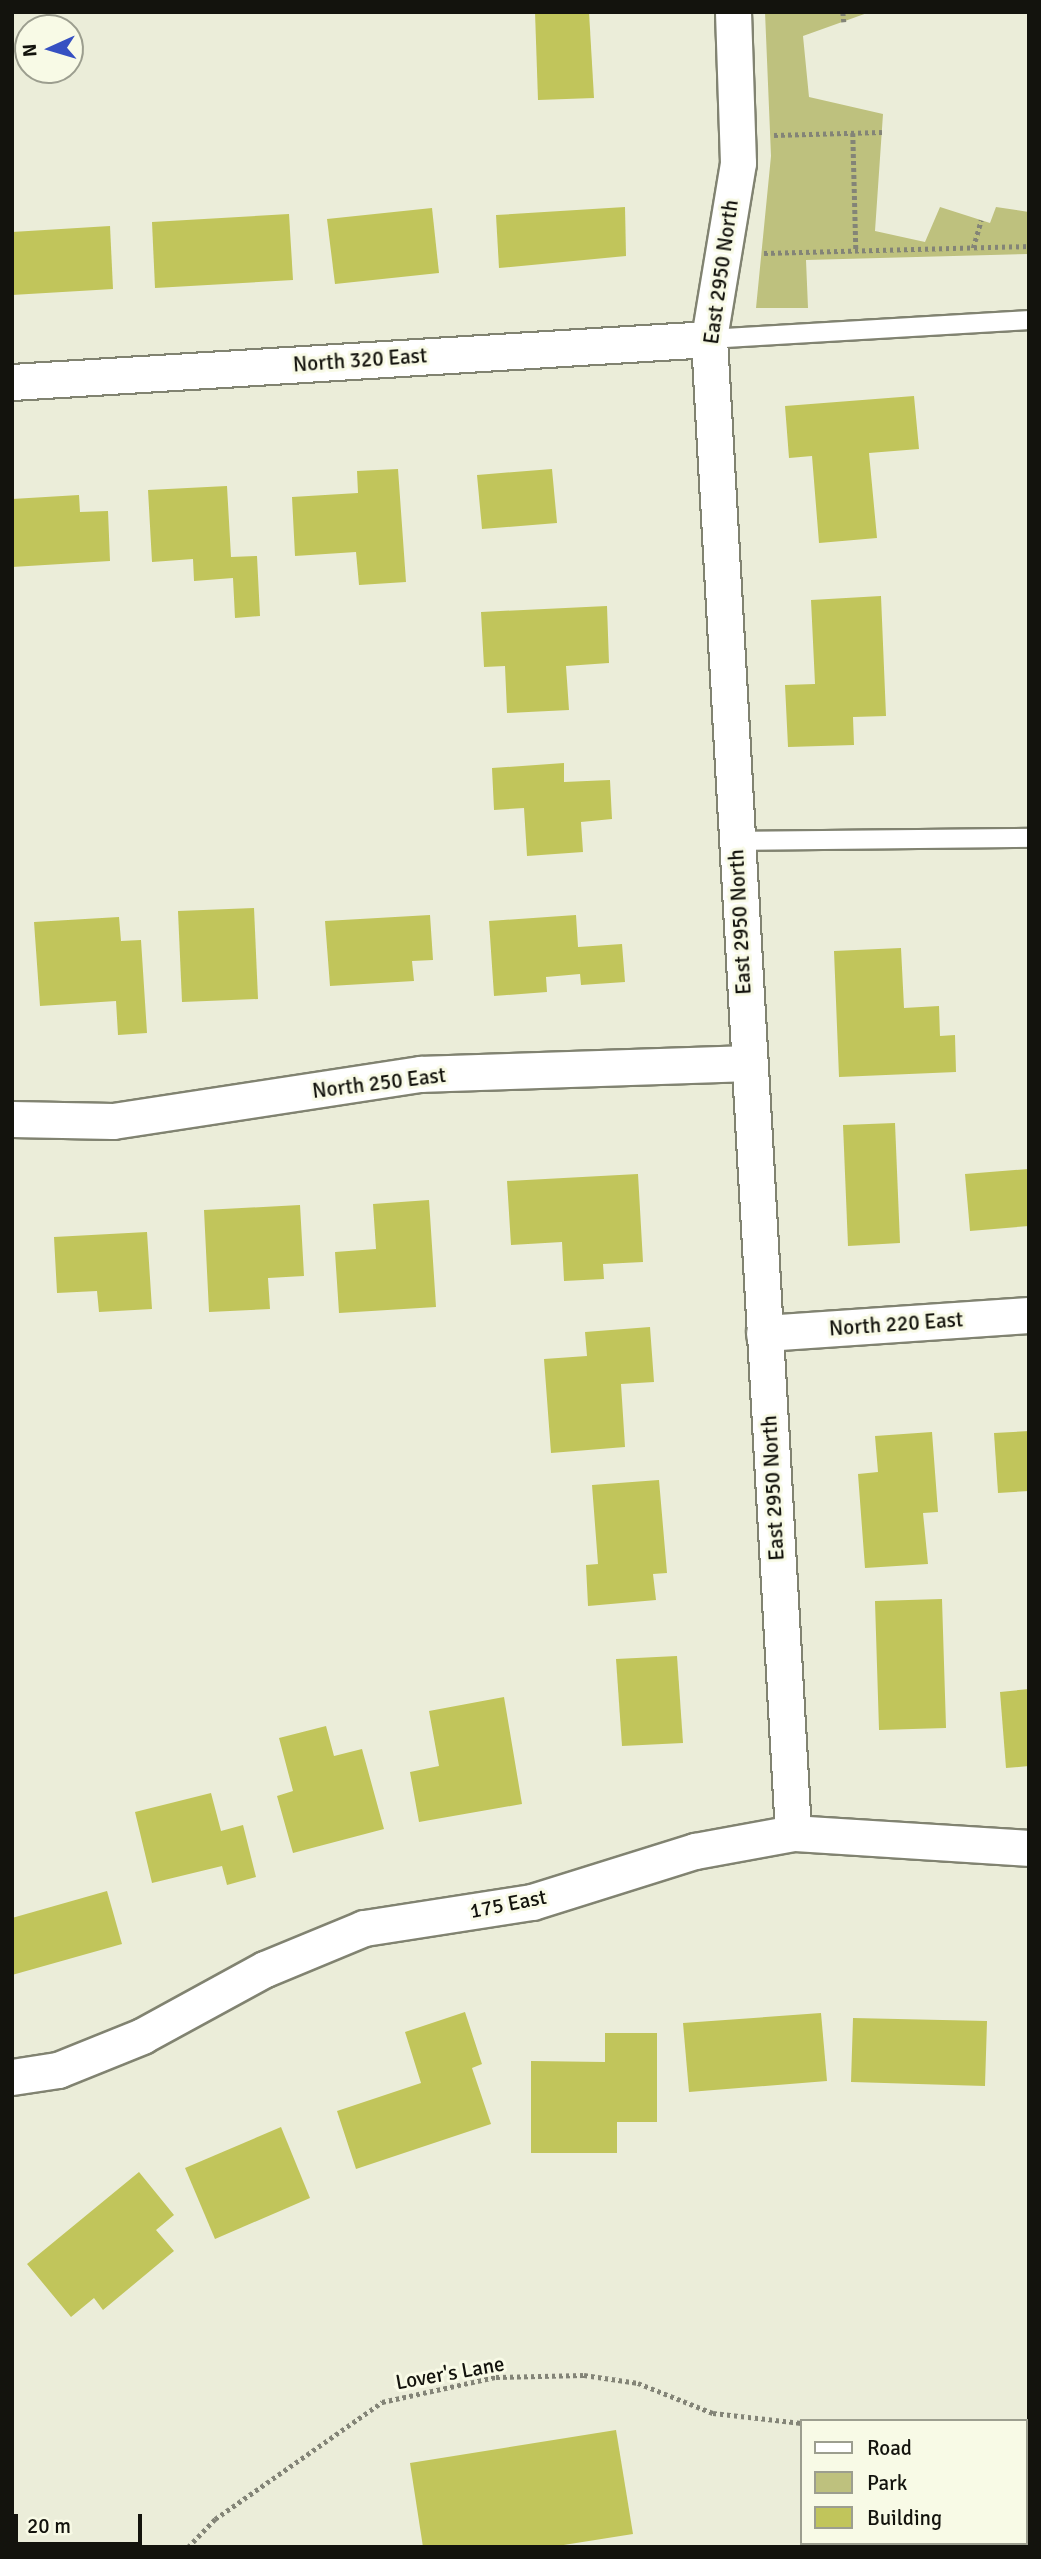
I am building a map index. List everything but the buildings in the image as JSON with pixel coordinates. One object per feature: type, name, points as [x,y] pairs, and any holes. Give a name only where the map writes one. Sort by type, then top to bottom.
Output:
[{"type":"street","name":"East 2950 North","points":[[733,12],[738,163],[709,339],[793,1833]]},
{"type":"street","name":"North 320 East","points":[[12,382],[709,339]]},
{"type":"street","name":"North 250 East","points":[[12,1119],[113,1121],[421,1074],[748,1063]]},
{"type":"street","name":"North 220 East","points":[[764,1333],[1029,1315]]},
{"type":"street","name":"175 East","points":[[12,2077],[58,2070],[142,2036],[265,1969],[364,1928],[532,1902],[695,1851],[793,1833],[1029,1848]]},
{"type":"lane","points":[[709,339],[1029,320]]},
{"type":"lane","points":[[736,841],[1029,838]]},
{"type":"path","points":[[844,12],[844,22]]},
{"type":"path","points":[[770,135],[882,132]]},
{"type":"path","points":[[853,133],[856,251]]},
{"type":"path","points":[[973,248],[981,220]]},
{"type":"path","points":[[761,253],[1029,246]]},
{"type":"path","name":"Lover's Lane","points":[[188,2547],[215,2519],[382,2402],[496,2377],[584,2375],[638,2383],[713,2413],[800,2423]]},
{"type":"green space","points":[[765,12],[870,12],[803,36],[809,97],[883,114],[875,231],[925,242],[940,207],[990,223],[996,207],[1029,212],[1029,254],[806,260],[808,308],[756,308],[771,156]]}]
